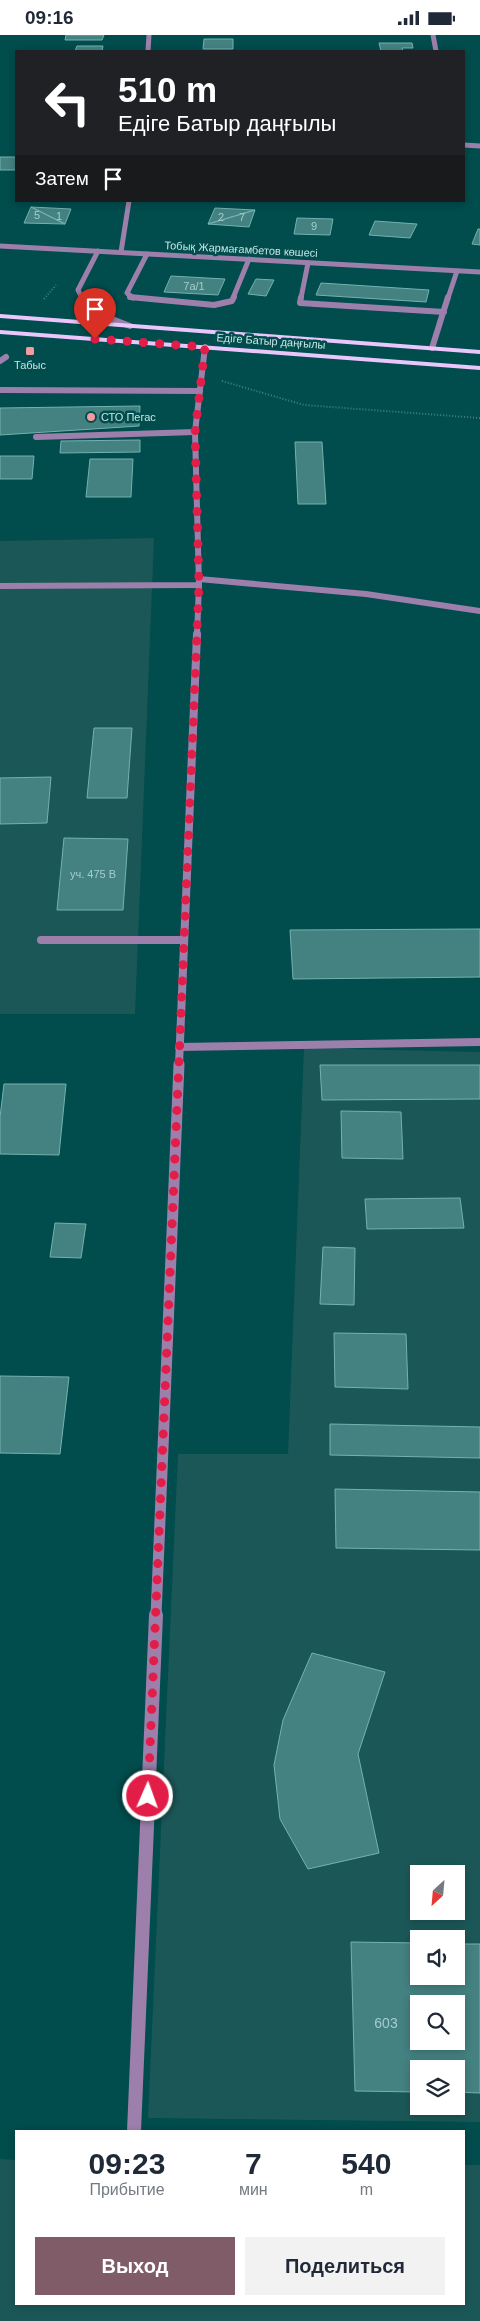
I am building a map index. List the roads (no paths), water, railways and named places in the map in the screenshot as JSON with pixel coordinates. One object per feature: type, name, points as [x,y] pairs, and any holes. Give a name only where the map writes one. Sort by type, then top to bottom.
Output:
[{"type":"main road","name":"Едіге Батыр даңғылы","points":[[0,316],[480,352]]},
{"type":"main road","name":"Едіге Батыр даңғылы","points":[[0,332],[480,368]]},
{"type":"street","points":[[148,50],[149,35]]},
{"type":"street","points":[[433,35],[436,50]]},
{"type":"street","points":[[465,145],[480,146]]},
{"type":"street","points":[[121,253],[129,202]]},
{"type":"street","name":"Тобық Жармағамбетов көшесі","points":[[0,246],[480,272]]},
{"type":"street","points":[[98,251],[78,290],[83,303],[96,313],[130,326]]},
{"type":"street","points":[[147,254],[127,293],[129,297],[134,299],[214,305],[232,301],[249,259]]},
{"type":"street","points":[[308,263],[300,303],[444,312]]},
{"type":"street","points":[[432,348],[458,271]]},
{"type":"street","points":[[134,2130],[199,582],[195,432],[205,347]]},
{"type":"street","points":[[0,390],[200,391]]},
{"type":"street","points":[[36,437],[195,432]]},
{"type":"street","points":[[0,586],[199,582],[366,594],[480,611]]},
{"type":"street","points":[[41,940],[184,940]]},
{"type":"street","points":[[179,1047],[480,1042]]},
{"type":"place","name":"Табыс","points":[[30,351]]},
{"type":"place","name":"СТО Пегас","points":[[91,417]]}]
